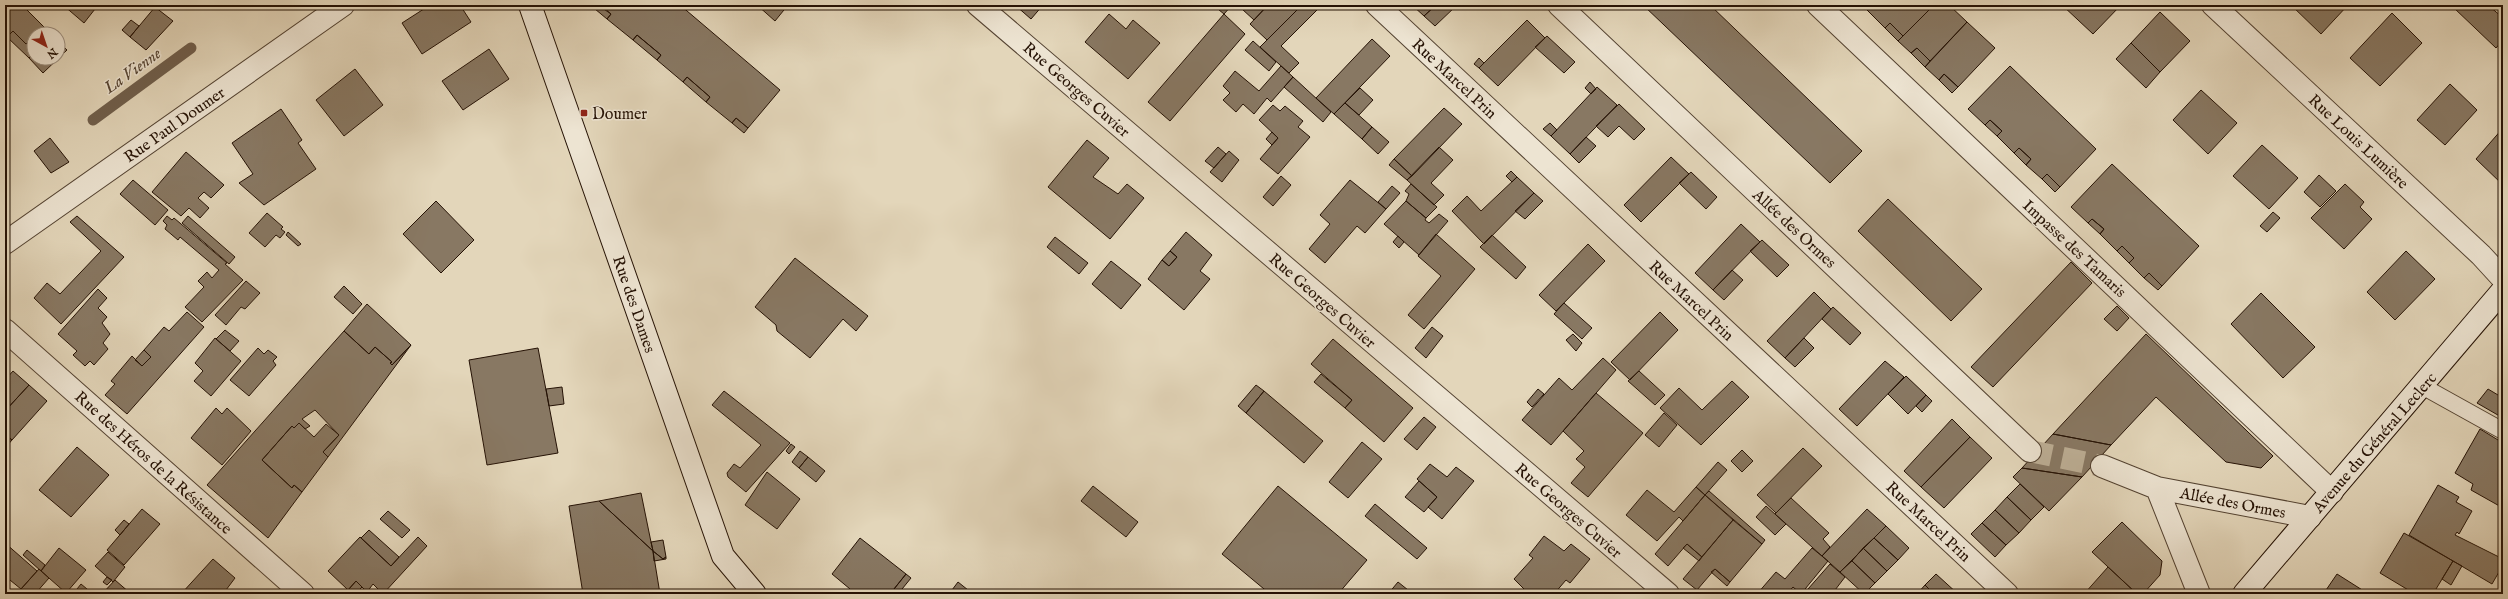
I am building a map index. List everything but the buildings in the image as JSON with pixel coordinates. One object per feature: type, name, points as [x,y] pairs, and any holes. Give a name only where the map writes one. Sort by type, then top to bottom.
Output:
[{"type":"street","name":"Rue Paul Doumer","points":[[5,243],[343,5]]},
{"type":"street","name":"Rue des Dames","points":[[530,5],[723,556],[755,594]]},
{"type":"street","name":"Rue Georges Cuvier","points":[[978,5],[1668,594]]},
{"type":"street","name":"Rue Marcel Prin","points":[[1377,5],[2007,594]]},
{"type":"street","name":"Impasse des Tamaris","points":[[1818,5],[2332,492]]},
{"type":"street","name":"Rue Louis Lumière","points":[[2214,5],[2481,255],[2503,279]]},
{"type":"street","name":"Allée des Ormes","points":[[1563,6],[2030,451]]},
{"type":"street","name":"Avenue du Général Leclerc","points":[[2244,594],[2503,290]]},
{"type":"street","name":"Rue des Héros de la Résistance","points":[[5,330],[304,594]]},
{"type":"street","name":"Allée des Ormes","points":[[2102,466],[2157,488],[2310,516]]},
{"type":"street","name":"Allée des Ormes","points":[[2157,488],[2199,594]]},
{"type":"lane","points":[[2422,386],[2503,431]]},
{"type":"waterway","name":"La Vienne","points":[[93,120],[191,48]]},
{"type":"tunnel","points":[[2030,451],[2102,466]]},
{"type":"place","name":"Doumer","points":[[584,113]]}]
